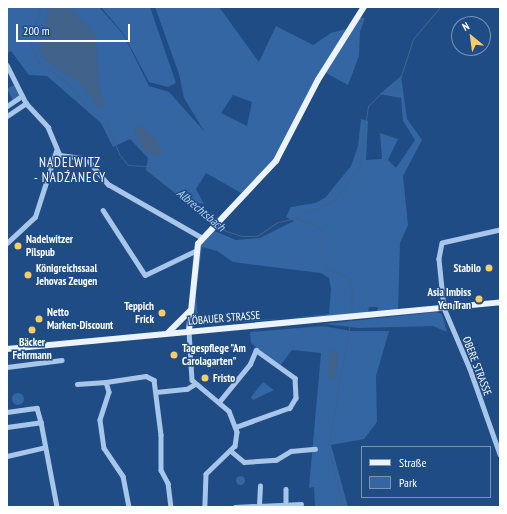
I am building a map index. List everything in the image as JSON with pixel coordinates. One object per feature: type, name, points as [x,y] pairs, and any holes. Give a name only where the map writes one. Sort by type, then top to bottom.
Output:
[{"type":"main road","points":[[189,331],[196,251],[202,237],[211,226],[276,162],[318,80],[364,7]]},
{"type":"main road","name":"LÖBAUER STRASSE","points":[[7,349],[500,302]]},
{"type":"main road","points":[[168,333],[190,310]]},
{"type":"street","points":[[7,65],[26,104],[48,128],[56,151],[35,217],[7,243]]},
{"type":"street","points":[[7,106],[22,96]]},
{"type":"street","points":[[7,116],[26,104]]},
{"type":"street","points":[[56,151],[65,157],[87,159],[108,184],[202,237]]},
{"type":"street","points":[[103,210],[145,275],[196,251]]},
{"type":"street","points":[[444,308],[439,259],[442,243],[500,230]]},
{"type":"street","name":"OBERE STRASSE","points":[[444,308],[470,369],[500,454]]},
{"type":"street","points":[[189,331],[190,373],[196,384],[219,402],[232,415],[237,427],[237,440],[231,451],[206,474],[206,507]]},
{"type":"street","points":[[219,402],[250,364],[256,350],[296,378],[296,398],[290,408],[237,427]]},
{"type":"street","points":[[7,366],[62,360]]},
{"type":"street","points":[[77,384],[106,382],[149,376],[154,380],[161,470],[168,483],[171,507]]},
{"type":"street","points":[[106,382],[109,392],[100,420],[104,448],[122,476],[129,507]]},
{"type":"street","points":[[156,392],[188,389],[196,384]]},
{"type":"street","points":[[7,412],[36,408],[41,422],[58,507]]},
{"type":"street","points":[[7,427],[41,422]]},
{"type":"street","points":[[7,456],[45,447]]},
{"type":"street","points":[[231,451],[244,462],[276,460],[291,451],[314,449]]},
{"type":"street","points":[[259,505],[260,486]]},
{"type":"street","points":[[286,489],[286,504]]},
{"type":"street","points":[[235,507],[301,504]]},
{"type":"green space","points":[[7,7],[99,7],[123,34],[149,86],[169,92],[204,131],[184,98],[179,74],[155,7],[219,7],[259,62],[276,26],[313,45],[331,33],[346,29],[279,156],[243,194],[206,173],[196,189],[204,204],[185,201],[146,170],[148,158],[130,139],[113,147],[101,123],[47,76],[29,75],[11,51],[7,53]],"holes":[[[233,95],[252,102],[247,126],[221,113]]]},
{"type":"green space","points":[[101,7],[150,7],[176,83],[168,87],[149,82],[123,33]]},
{"type":"green space","points":[[358,18],[365,18],[360,32],[359,56],[348,85],[326,73]]},
{"type":"green space","points":[[401,76],[407,119],[422,140],[403,176],[408,225],[400,243],[398,310],[377,312],[378,307],[369,307],[368,313],[282,319],[329,314],[331,289],[329,278],[321,273],[233,262],[217,251],[202,247],[196,294],[198,321],[232,322],[197,324],[193,304],[200,246],[212,230],[236,240],[260,238],[294,221],[286,217],[291,207],[315,203],[325,198],[351,166],[358,146],[361,119],[368,121],[366,160],[382,159],[380,133],[398,139],[388,160],[396,168],[415,140],[403,121],[401,98],[380,94]]},
{"type":"green space","points":[[14,85],[20,97],[13,100],[7,89]]},
{"type":"green space","points":[[436,312],[442,314],[447,332],[433,326],[360,328],[323,324]]},
{"type":"green space","points":[[323,326],[351,331],[389,331],[376,376],[377,422],[364,439],[331,445],[348,507],[315,507],[314,487],[309,488],[321,353],[292,350],[280,366],[251,343],[250,332]]},
{"type":"green space","points":[[263,382],[274,390],[253,400],[251,397]]},
{"type":"green space","points":[[16,393],[20,393],[24,399],[20,405],[16,405],[12,401],[12,397]]},
{"type":"green space","points":[[238,476],[242,476],[244,480],[242,484],[238,484],[236,482],[236,478]]},
{"type":"shaded area","points":[[51,7],[69,7],[96,35],[99,86],[105,105],[100,109],[81,84],[44,60],[39,51],[39,34]]},
{"type":"shaded area","points":[[139,125],[155,137],[163,153],[157,157],[143,151],[134,131]]},
{"type":"shaded area","points":[[338,350],[337,370],[333,380],[328,378],[330,351]]},
{"type":"waterway","name":"Albrechtsbach","points":[[41,7],[29,41],[38,62],[68,84],[94,113],[105,119],[119,154],[128,165],[146,166],[156,171],[214,224]]},
{"type":"waterway","points":[[296,218],[334,200],[359,168],[368,106],[380,94],[397,88],[413,39],[440,7]]},
{"type":"waterway","name":"Albrechtsbach","points":[[217,228],[241,236],[257,236],[278,222],[295,218],[315,224],[322,232],[322,262],[329,270],[348,277],[352,290],[351,315]]},
{"type":"waterway","name":"Albrechtsbach","points":[[343,507],[328,447],[351,318]]},
{"type":"place","name":"Nadelwitzer Pilspub","points":[[18,246]]},
{"type":"place","name":"Stabilo","points":[[489,268]]},
{"type":"place","name":"Königreichssaal Jehovas Zeugen","points":[[28,275]]},
{"type":"place","name":"Asia Imbiss Yen Tran","points":[[479,299]]},
{"type":"place","name":"Teppich Frick","points":[[162,313]]},
{"type":"place","name":"Netto Marken-Discount","points":[[39,319]]},
{"type":"place","name":"Bäcker Fehrmann","points":[[32,330]]},
{"type":"place","name":"Tagespflege \"Am Carolagarten\"","points":[[174,355]]},
{"type":"place","name":"Fristo","points":[[205,378]]},
{"type":"district","name":"NADELWITZ - NADŹANECY","points":[[70,172]]}]
